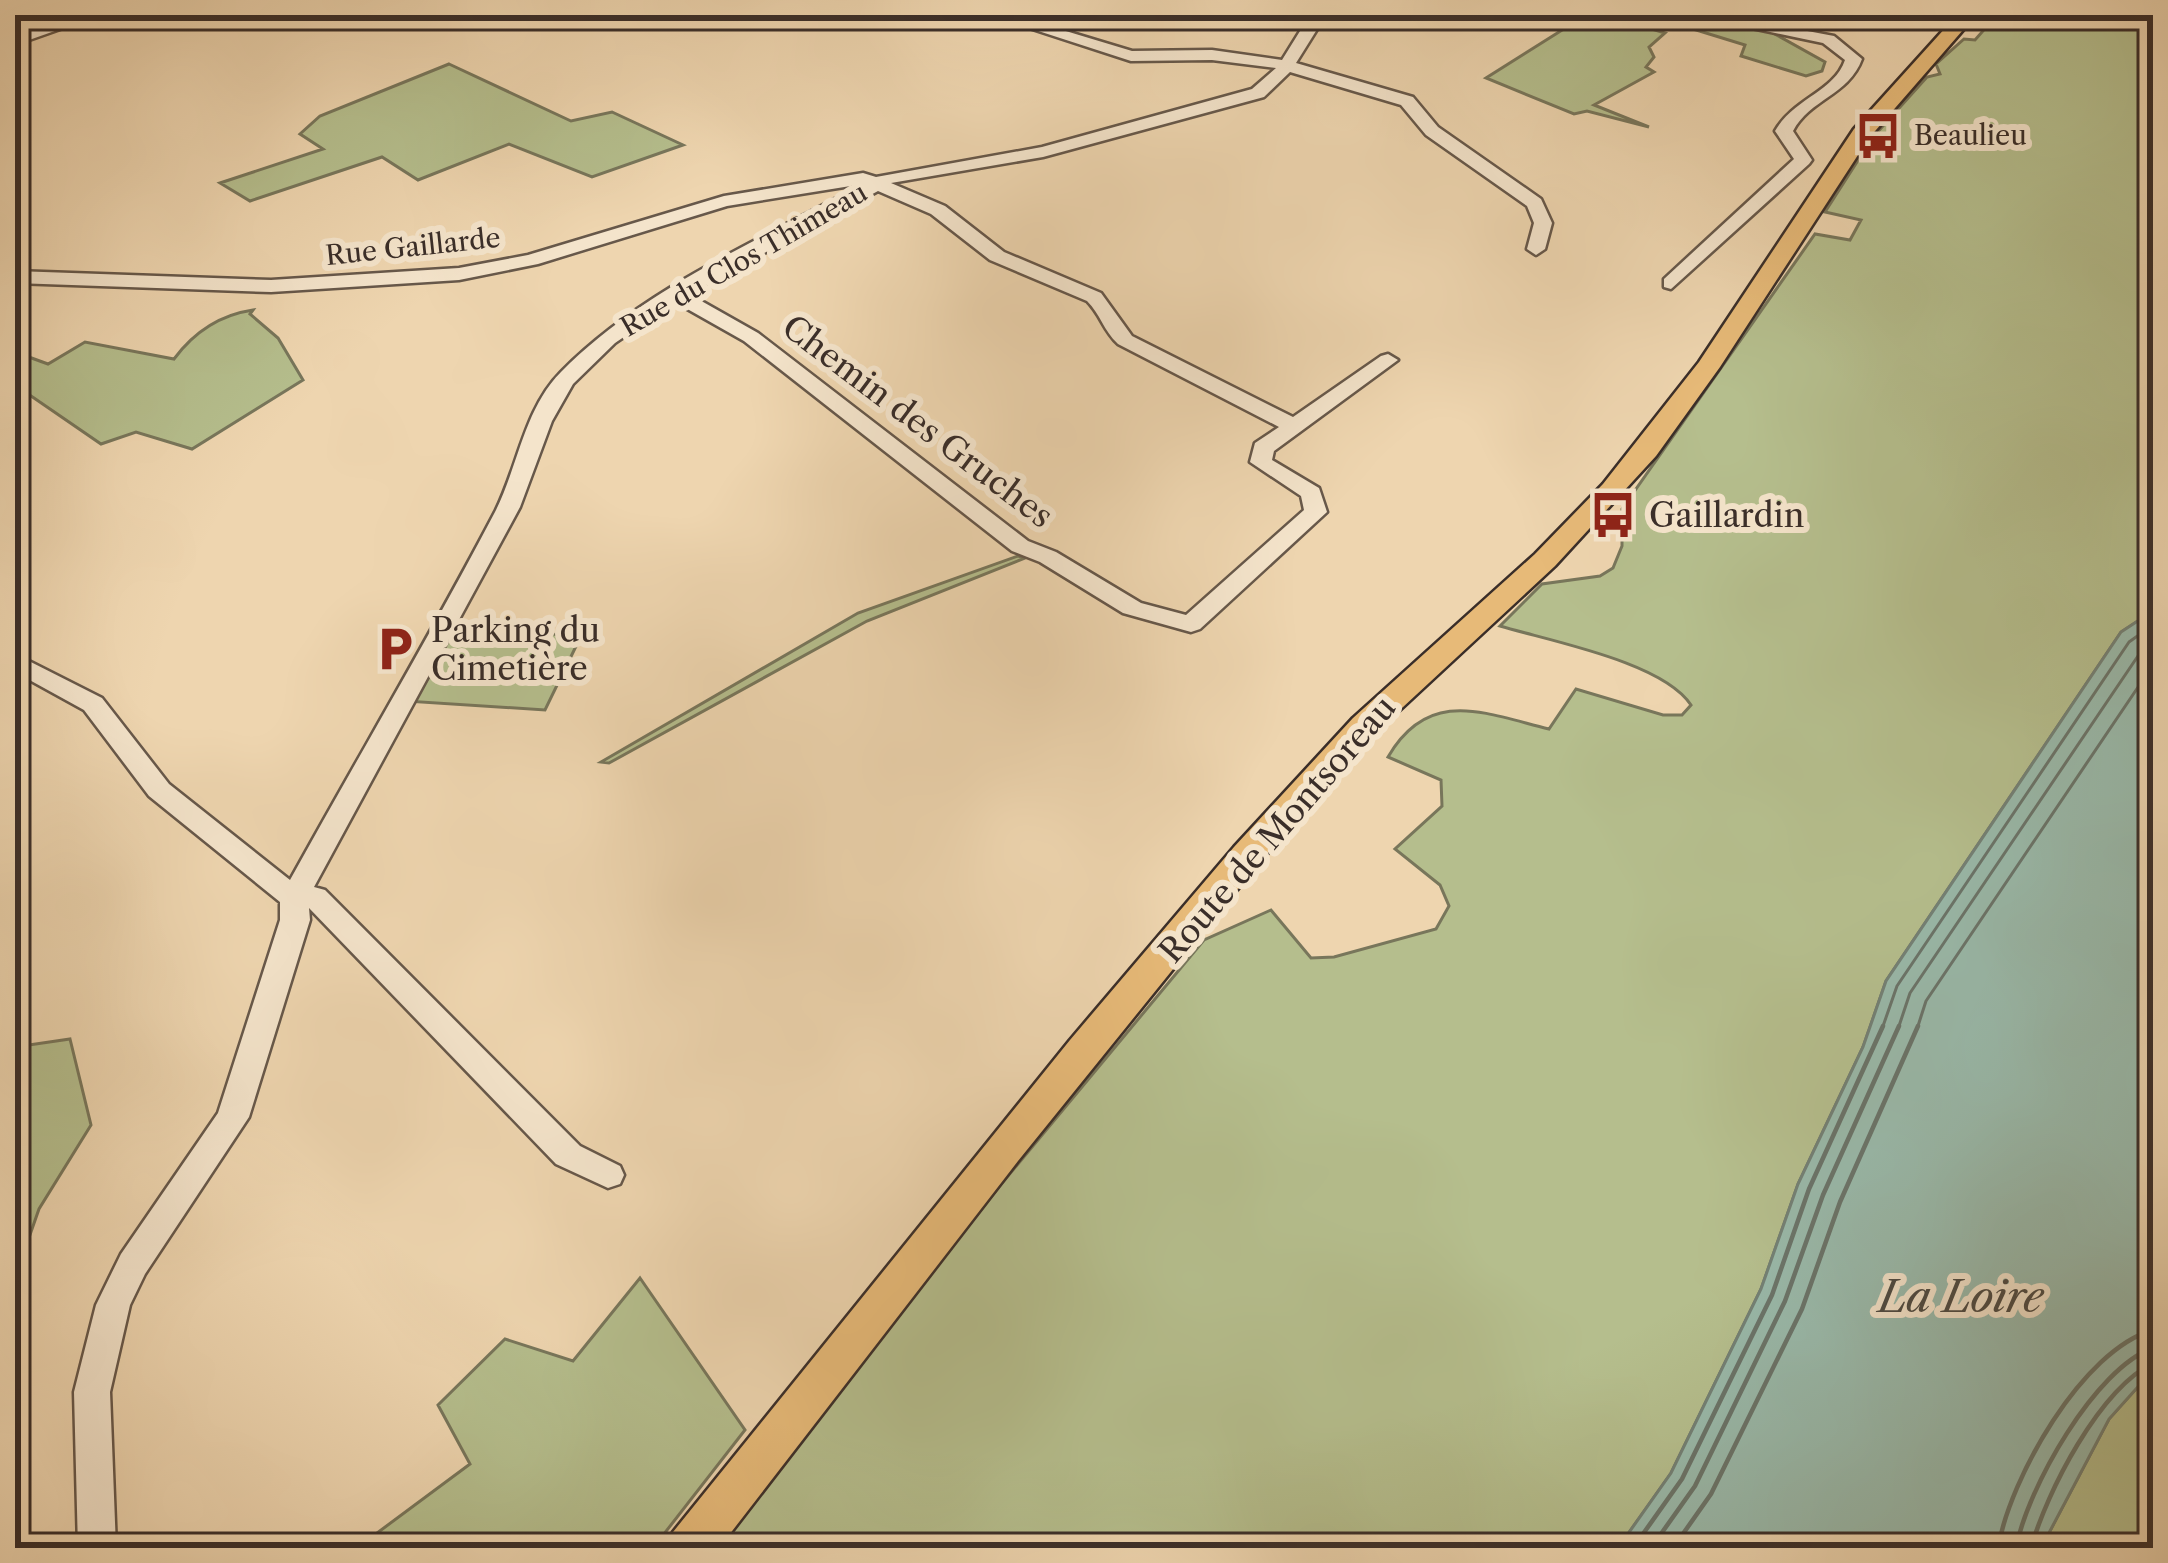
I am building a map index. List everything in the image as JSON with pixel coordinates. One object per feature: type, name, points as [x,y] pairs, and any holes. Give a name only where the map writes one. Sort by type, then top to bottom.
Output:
[{"type":"main road","name":"Route de Montsoreau","points":[[690,1548],[1096,1039],[1329,762],[1384,704],[1528,576],[1612,492],[1784,259],[1857,141],[1966,15]]},
{"type":"street","points":[[15,40],[92,15]]},
{"type":"street","points":[[998,15],[1131,56],[1212,55],[1285,65],[1416,106],[1432,131],[1535,203],[1543,223],[1536,249]]},
{"type":"street","points":[[1285,65],[1318,15]]},
{"type":"street","points":[[1671,283],[1803,160],[1784,131],[1793,110],[1847,78],[1854,59],[1828,39],[1697,15]]},
{"type":"street","name":"Rue du Clos Thimeau","points":[[97,1548],[92,1392],[108,1321],[133,1264],[232,1118],[295,920],[294,898],[509,507],[541,421],[564,381],[608,339],[674,293],[870,181],[1025,156],[1205,109],[1267,88],[1285,65]]},
{"type":"street","points":[[870,181],[938,211],[998,256],[1086,292],[1103,304],[1110,326],[1125,340],[1292,424],[1388,360]]},
{"type":"street","name":"Rue Gaillarde","points":[[15,277],[271,286],[459,274],[531,260],[724,201],[870,181]]},
{"type":"street","name":"Chemin des Gruches","points":[[674,293],[751,338],[1020,546],[1048,557],[1132,608],[1191,624],[1316,512],[1311,494],[1261,462],[1263,448],[1292,424]]},
{"type":"street","points":[[15,662],[93,704],[159,790],[294,898],[315,897],[568,1155],[608,1175]]},
{"type":"green space","points":[[1586,15],[1758,15],[1773,33],[1825,62],[1822,71],[1806,76],[1741,56],[1745,45],[1654,17],[1645,27],[1665,33],[1649,47],[1654,57],[1646,67],[1654,72],[1594,105],[1649,127],[1587,111],[1574,114],[1486,78]]},
{"type":"green space","points":[[2153,15],[2153,611],[2121,632],[1886,981],[1863,1047],[1798,1184],[1761,1289],[1671,1473],[1618,1548],[714,1548],[998,1188],[1204,940],[1271,910],[1311,958],[1334,957],[1436,929],[1449,906],[1440,885],[1395,849],[1442,806],[1441,780],[1388,757],[1404,735],[1421,721],[1460,711],[1549,729],[1576,689],[1663,715],[1682,715],[1691,705],[1677,690],[1631,665],[1500,626],[1542,584],[1600,576],[1613,568],[1622,546],[1622,509],[1815,234],[1850,240],[1861,220],[1825,212],[1873,137],[1927,77],[1940,74],[1936,64],[1964,39],[1975,40],[1990,23],[1976,18]]},
{"type":"green space","points":[[449,64],[571,121],[612,112],[683,145],[592,177],[509,144],[418,180],[382,157],[250,201],[220,183],[323,149],[300,134],[320,116]]},
{"type":"green space","points":[[253,310],[250,314],[278,338],[303,380],[192,449],[136,432],[101,444],[15,385],[15,352],[48,364],[85,342],[174,359],[208,326]]},
{"type":"green space","points":[[1018,556],[1025,558],[867,621],[609,763],[601,762],[858,613]]},
{"type":"green space","points":[[446,627],[581,636],[545,710],[405,701]]},
{"type":"green space","points":[[70,1039],[91,1125],[39,1209],[24,1252],[15,1254],[15,1047]]},
{"type":"green space","points":[[640,1278],[745,1430],[653,1548],[328,1548],[369,1539],[470,1464],[438,1405],[505,1339],[573,1361]]},
{"type":"green space","points":[[2153,1370],[2153,1548],[2041,1548],[2109,1419]]},
{"type":"water","name":"La Loire","points":[[2153,611],[2153,1370],[2109,1419],[2041,1548],[1618,1548],[1671,1473],[1761,1289],[1798,1184],[1863,1047],[1886,981],[2121,632]]},
{"type":"place","name":"Beaulieu","points":[[1878,136]]},
{"type":"place","name":"Gaillardin","points":[[1613,515]]},
{"type":"place","name":"Parking du Cimetière","points":[[395,649]]}]
